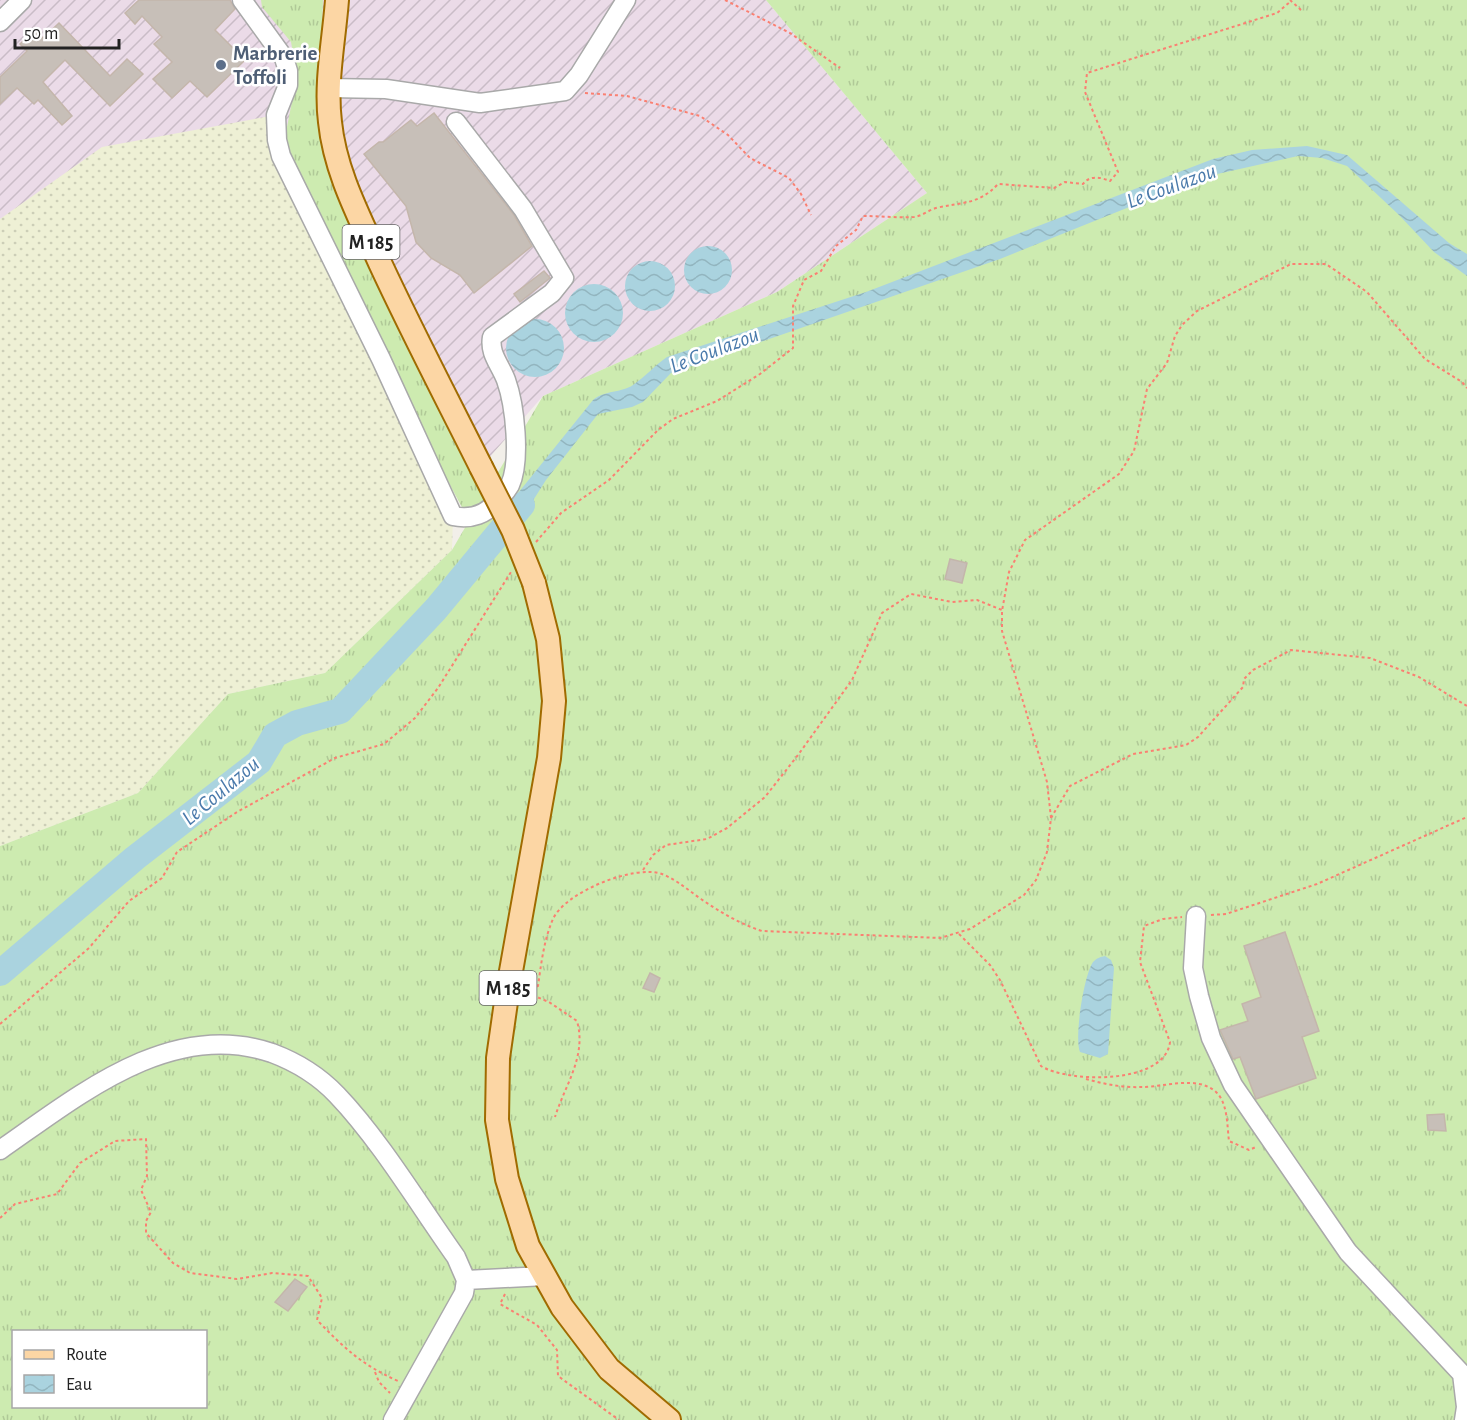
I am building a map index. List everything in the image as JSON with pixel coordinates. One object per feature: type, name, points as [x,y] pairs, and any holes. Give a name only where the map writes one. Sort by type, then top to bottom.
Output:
[{"type":"main road","name":"M 185","points":[[337,0],[329,88],[329,122],[336,157],[347,188],[415,336],[513,530],[534,583],[548,639],[554,701],[549,758],[518,990],[498,1058],[497,1120],[507,1179],[528,1246],[562,1307],[602,1361],[669,1420]]},
{"type":"street","points":[[0,22],[22,0]]},
{"type":"street","points":[[242,0],[284,58],[288,71],[288,85],[276,115],[277,140],[290,177],[381,359],[453,516],[465,519],[491,509],[510,485],[516,428],[505,378],[490,348],[492,337],[552,293],[564,278],[523,209],[456,122]]},
{"type":"street","points":[[329,88],[386,89],[480,103],[565,91],[579,75],[626,0]]},
{"type":"street","points":[[1196,916],[1193,968],[1211,1038],[1233,1085],[1270,1142],[1348,1252],[1462,1374],[1466,1407],[1464,1420]]},
{"type":"street","points":[[0,1150],[128,1067],[179,1049],[228,1043],[259,1049],[286,1058],[314,1075],[336,1093],[356,1116],[456,1257],[466,1280],[464,1293],[393,1420]]},
{"type":"street","points":[[466,1280],[545,1276]]},
{"type":"path","points":[[725,0],[790,33],[840,68]]},
{"type":"path","points":[[532,547],[561,513],[609,480],[658,430],[673,419],[717,401],[760,374],[793,348],[793,306],[804,280],[821,270],[836,246],[856,230],[863,216],[916,217],[936,208],[964,205],[976,197],[988,195],[998,184],[1054,188],[1065,182],[1083,184],[1086,180],[1099,177],[1110,181],[1118,172],[1085,92],[1088,73],[1277,13],[1291,0],[1301,10]]},
{"type":"path","points":[[565,91],[627,96],[700,116],[728,135],[750,158],[789,178],[801,194],[811,215]]},
{"type":"path","points":[[518,990],[538,986],[553,918],[561,907],[607,880],[643,870],[661,873],[742,924],[762,931],[940,938],[970,929],[1024,896],[1036,880],[1047,852],[1052,818],[1047,782],[1002,631],[1002,610],[1009,572],[1025,540],[1119,474],[1128,462],[1142,422],[1148,388],[1167,363],[1175,336],[1182,325],[1197,311],[1290,264],[1326,264],[1367,292],[1425,359],[1462,382],[1467,388]]},
{"type":"path","points":[[0,1024],[89,948],[129,901],[162,878],[177,852],[237,812],[335,758],[384,744],[415,718],[438,688],[503,582],[518,564]]},
{"type":"path","points":[[643,870],[653,855],[666,845],[707,838],[727,828],[765,797],[852,680],[882,613],[911,594],[952,602],[977,600],[1002,610]]},
{"type":"path","points":[[1052,818],[1070,786],[1133,754],[1186,746],[1198,737],[1243,687],[1244,679],[1253,670],[1291,650],[1370,658],[1419,677],[1467,706]]},
{"type":"path","points":[[518,990],[549,1002],[577,1021],[581,1034],[579,1059],[555,1117]]},
{"type":"path","points":[[1081,1078],[1141,1087],[1187,1083],[1204,1085],[1217,1093],[1225,1108],[1229,1141],[1249,1150],[1270,1142]]},
{"type":"path","points":[[0,1218],[15,1204],[57,1194],[80,1163],[115,1141],[146,1139],[147,1176],[141,1190],[151,1212],[146,1221],[146,1233],[173,1263],[190,1273],[237,1279],[272,1273],[308,1276],[322,1298],[317,1320],[348,1353],[375,1372],[411,1389]]},
{"type":"path","points":[[512,1278],[500,1304],[537,1325],[556,1350],[558,1376],[619,1420]]},
{"type":"path","points":[[375,1372],[379,1382],[392,1396]]},
{"type":"shaded area","points":[[0,0],[766,0],[927,193],[777,292],[543,396],[481,467],[352,199],[276,115],[0,219]]},
{"type":"green space","points":[[261,0],[323,0],[320,83],[332,164],[484,496],[543,396],[777,292],[927,193],[766,0],[1467,0],[1467,1420],[0,1420],[0,846],[138,793],[228,694],[325,673],[452,550],[477,507],[464,511],[420,429],[289,154],[286,132],[297,76],[291,42],[262,7]]},
{"type":"green space","points":[[276,115],[277,140],[453,516],[452,550],[325,673],[228,694],[138,793],[0,846],[0,219],[102,147]]},
{"type":"water","points":[[1307,146],[1347,155],[1449,243],[1467,254],[1467,276],[1434,252],[1347,166],[1322,158],[1298,156],[1204,177],[1000,259],[671,373],[643,402],[632,407],[598,414],[546,480],[515,529],[506,508],[593,400],[633,385],[667,357],[866,292],[1213,159],[1252,150]]},
{"type":"water","points":[[703,246],[713,246],[728,256],[732,270],[731,279],[722,290],[713,294],[703,294],[688,284],[684,275],[684,265],[694,250]]},
{"type":"water","points":[[650,261],[659,263],[670,272],[675,286],[673,295],[664,306],[650,311],[641,309],[630,300],[625,286],[627,277],[636,266]]},
{"type":"water","points":[[588,284],[600,284],[615,292],[623,307],[623,319],[615,334],[600,342],[588,342],[573,334],[565,319],[565,307],[573,292]]},
{"type":"water","points":[[529,319],[541,319],[556,327],[564,342],[564,354],[556,369],[541,377],[529,377],[514,369],[506,354],[506,342],[514,327]]},
{"type":"water","points":[[1105,956],[1111,960],[1114,968],[1108,1054],[1100,1058],[1080,1052],[1078,1034],[1086,980],[1093,962]]},
{"type":"building","points":[[139,0],[230,0],[235,9],[215,30],[245,60],[207,97],[190,81],[172,98],[153,79],[172,62],[154,44],[162,37],[142,16],[135,24],[125,13]]},
{"type":"building","points":[[59,23],[110,76],[127,59],[143,74],[110,106],[65,60],[43,82],[72,116],[62,125],[38,100],[34,104],[17,88],[0,104],[0,77],[27,51],[20,44],[35,30],[43,38]]},
{"type":"building","points":[[434,113],[514,215],[532,246],[474,293],[460,275],[431,258],[416,242],[406,206],[364,154],[411,120],[417,126]]},
{"type":"building","points":[[544,271],[550,278],[520,302],[514,294]]},
{"type":"building","points":[[950,559],[967,563],[962,583],[945,579]]},
{"type":"building","points":[[1285,932],[1319,1031],[1302,1037],[1316,1078],[1256,1099],[1240,1057],[1233,1059],[1220,1030],[1248,1021],[1242,1004],[1261,997],[1244,946]]},
{"type":"building","points":[[650,973],[660,978],[654,992],[643,988]]},
{"type":"building","points":[[1444,1114],[1446,1131],[1428,1130],[1427,1115]]},
{"type":"building","points":[[295,1279],[307,1287],[288,1311],[275,1302]]},
{"type":"waterway","name":"Le Coulazou","points":[[0,973],[135,858],[259,762],[275,735],[297,723],[340,711],[436,609],[522,505]]},
{"type":"place","name":"Marbrerie Toffoli","points":[[221,65]]}]
